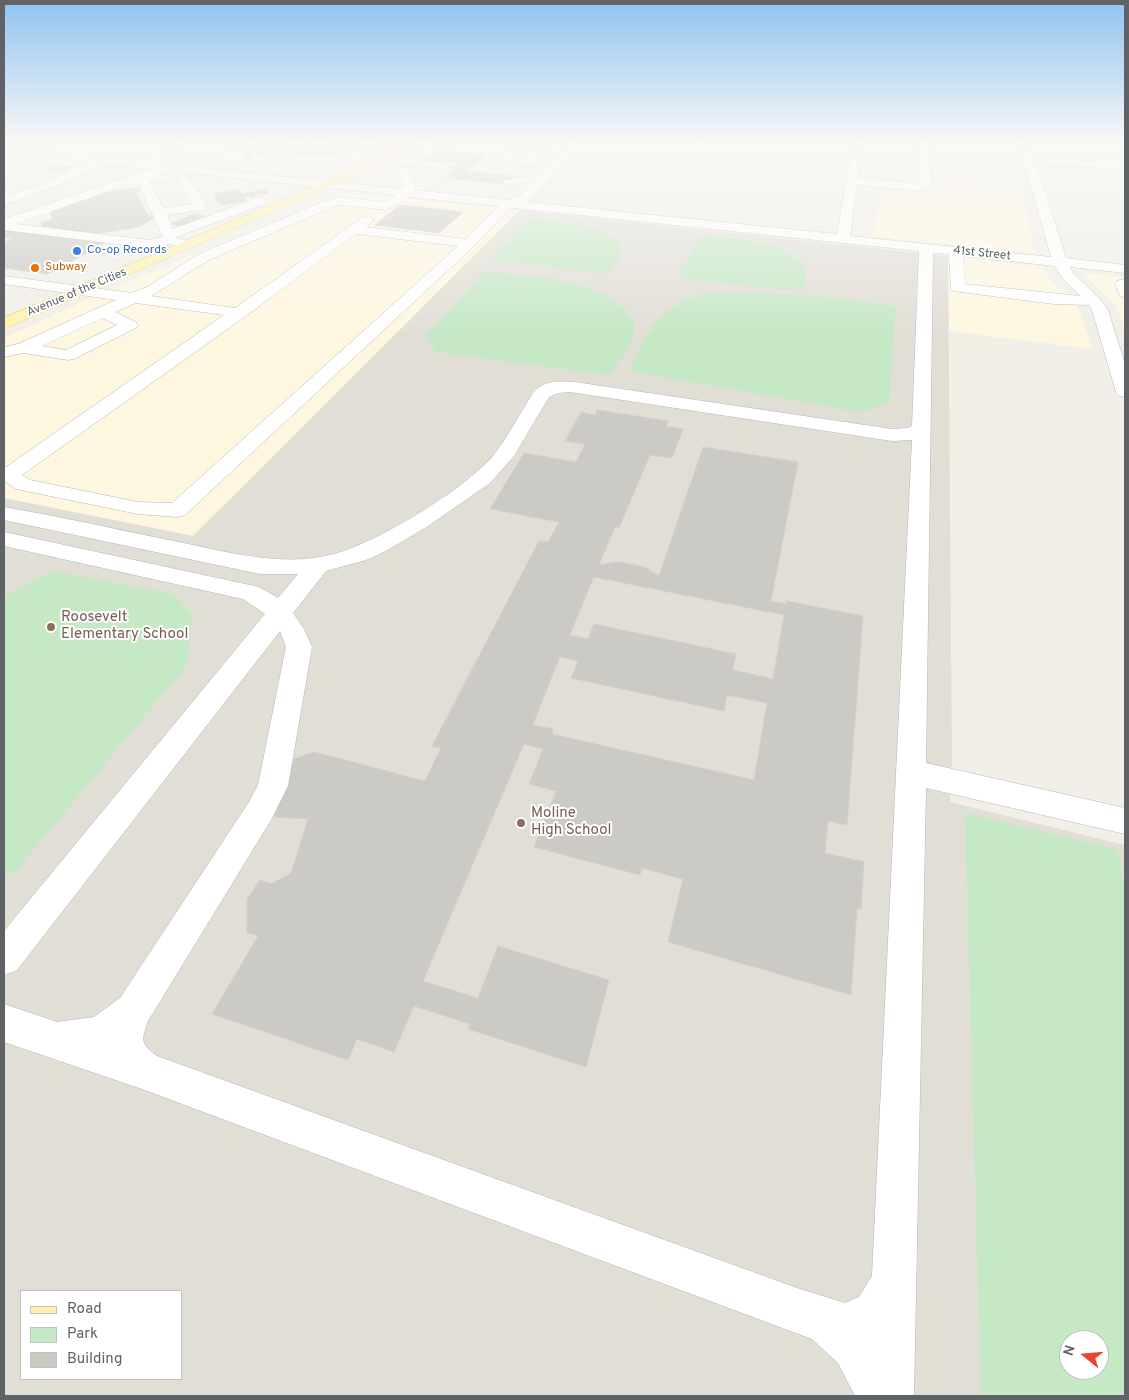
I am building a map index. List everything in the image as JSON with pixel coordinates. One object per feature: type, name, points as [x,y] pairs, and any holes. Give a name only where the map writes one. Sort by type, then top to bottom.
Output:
[{"type":"main road","name":"Avenue of the Cities","points":[[4,324],[276,208]]},
{"type":"street","points":[[4,225],[46,208]]},
{"type":"street","points":[[156,208],[159,215],[187,246]]},
{"type":"street","points":[[4,225],[149,244],[162,208]]},
{"type":"street","points":[[159,215],[166,208]]},
{"type":"street","points":[[159,215],[190,208]]},
{"type":"street","points":[[159,215],[192,226],[229,208]]},
{"type":"street","points":[[4,352],[23,348],[152,290],[204,257],[320,208]]},
{"type":"street","points":[[384,208],[240,312],[6,474],[23,485],[138,508],[177,510],[451,248],[502,208]]},
{"type":"street","name":"41st Street","points":[[623,208],[843,239],[926,247],[956,256],[1060,262],[1125,269]]},
{"type":"street","points":[[843,239],[848,208]]},
{"type":"street","points":[[1043,208],[1060,262],[1068,276],[1094,301],[1107,322],[1125,392]]},
{"type":"street","points":[[159,215],[204,210],[215,214],[192,226]]},
{"type":"street","points":[[352,230],[451,248]]},
{"type":"street","points":[[337,242],[386,248]]},
{"type":"street","points":[[890,1396],[922,428],[926,247]]},
{"type":"street","points":[[435,254],[451,248]]},
{"type":"street","points":[[998,293],[994,270],[956,256],[958,288],[998,293],[1054,299],[1094,301]]},
{"type":"street","points":[[1033,277],[1054,299],[1066,307],[1068,317]]},
{"type":"street","points":[[4,280],[240,312]]},
{"type":"street","points":[[1125,283],[1122,284],[1125,293]]},
{"type":"street","points":[[23,348],[68,355],[172,303]]},
{"type":"street","points":[[102,312],[130,325]]},
{"type":"street","points":[[1086,319],[1107,322],[1125,335]]},
{"type":"street","points":[[4,513],[260,566],[282,568],[318,565],[349,559],[390,540],[474,485],[494,468],[542,394],[551,389],[568,387],[588,389],[892,435],[912,434],[922,428]]},
{"type":"street","points":[[892,435],[910,443],[921,458]]},
{"type":"street","points":[[4,539],[234,588],[264,599],[295,632],[299,646],[273,786],[260,811],[133,1011],[123,1038],[128,1058],[145,1071]]},
{"type":"street","points":[[4,958],[318,565]]},
{"type":"street","points":[[910,772],[1125,821]]},
{"type":"street","points":[[48,1039],[76,1040],[95,1037],[115,1027],[133,1011]]},
{"type":"street","points":[[4,1023],[145,1071],[845,1326],[875,1313],[890,1291],[894,1276]]},
{"type":"street","points":[[826,1320],[855,1346],[880,1396]]},
{"type":"shaded area","points":[[306,208],[502,208],[520,210],[193,536],[4,498],[4,338],[118,286]]},
{"type":"shaded area","points":[[878,208],[1026,208],[1034,253],[874,237]]},
{"type":"shaded area","name":"Moline High School","points":[[520,210],[948,256],[952,759],[950,802],[1125,845],[1125,1396],[4,1396],[4,498],[193,536]]},
{"type":"shaded area","points":[[948,256],[1042,267],[1052,281],[1071,298],[1078,309],[1093,349],[949,331]]},
{"type":"shaded area","points":[[1085,273],[1125,277],[1125,328],[1115,304],[1088,279]]},
{"type":"green space","points":[[529,219],[566,223],[596,229],[609,234],[617,241],[621,250],[619,260],[608,274],[498,261],[493,256]]},
{"type":"green space","points":[[700,235],[758,243],[788,253],[799,260],[805,269],[806,277],[801,291],[685,279],[679,274]]},
{"type":"green space","points":[[485,272],[552,279],[584,286],[600,293],[618,303],[630,316],[634,324],[631,341],[609,375],[436,352],[425,335]]},
{"type":"green space","points":[[724,292],[831,297],[896,306],[889,403],[860,412],[630,371],[653,326],[670,309],[693,297]]},
{"type":"green space","points":[[51,571],[173,594],[192,614],[187,665],[14,873],[4,874],[4,597]]},
{"type":"green space","points":[[965,813],[1118,850],[1125,891],[1125,1396],[981,1396]]},
{"type":"building","points":[[56,208],[145,208],[148,215],[157,216],[139,227],[88,235],[55,231],[54,227],[42,228],[41,222],[52,220],[52,210]]},
{"type":"building","points":[[397,208],[431,208],[463,212],[439,233],[375,225]]},
{"type":"building","points":[[194,214],[205,216],[180,226],[170,224]]},
{"type":"building","points":[[4,228],[108,241],[48,274],[4,268],[4,242],[13,238],[4,237]]},
{"type":"building","points":[[597,410],[668,421],[666,426],[683,429],[672,458],[650,455],[619,528],[615,527],[599,565],[619,562],[645,567],[659,576],[703,447],[798,462],[771,601],[786,604],[786,601],[863,616],[847,825],[828,821],[825,853],[864,862],[861,909],[857,908],[851,995],[668,942],[683,879],[642,868],[640,875],[534,847],[556,791],[529,784],[543,749],[524,744],[423,981],[478,998],[498,946],[609,980],[586,1067],[468,1029],[470,1024],[414,1006],[394,1052],[357,1039],[348,1060],[212,1014],[258,936],[247,933],[247,899],[260,880],[271,884],[291,873],[308,819],[274,817],[294,759],[314,752],[425,781],[441,748],[432,746],[539,541],[548,542],[559,522],[490,509],[524,453],[576,462],[585,444],[565,441],[581,412],[595,415]],"holes":[[[594,577],[784,615],[773,679],[733,670],[736,654],[594,624],[588,639],[570,635]],[[560,657],[578,661],[571,678],[724,711],[727,695],[767,703],[754,780],[552,734],[553,729],[533,725]]]},
{"type":"place","name":"Co-op Records","points":[[77,251]]},
{"type":"place","name":"Subway","points":[[35,268]]},
{"type":"place","name":"Roosevelt Elementary School","points":[[51,627]]},
{"type":"place","name":"Moline High School","points":[[521,823]]}]
